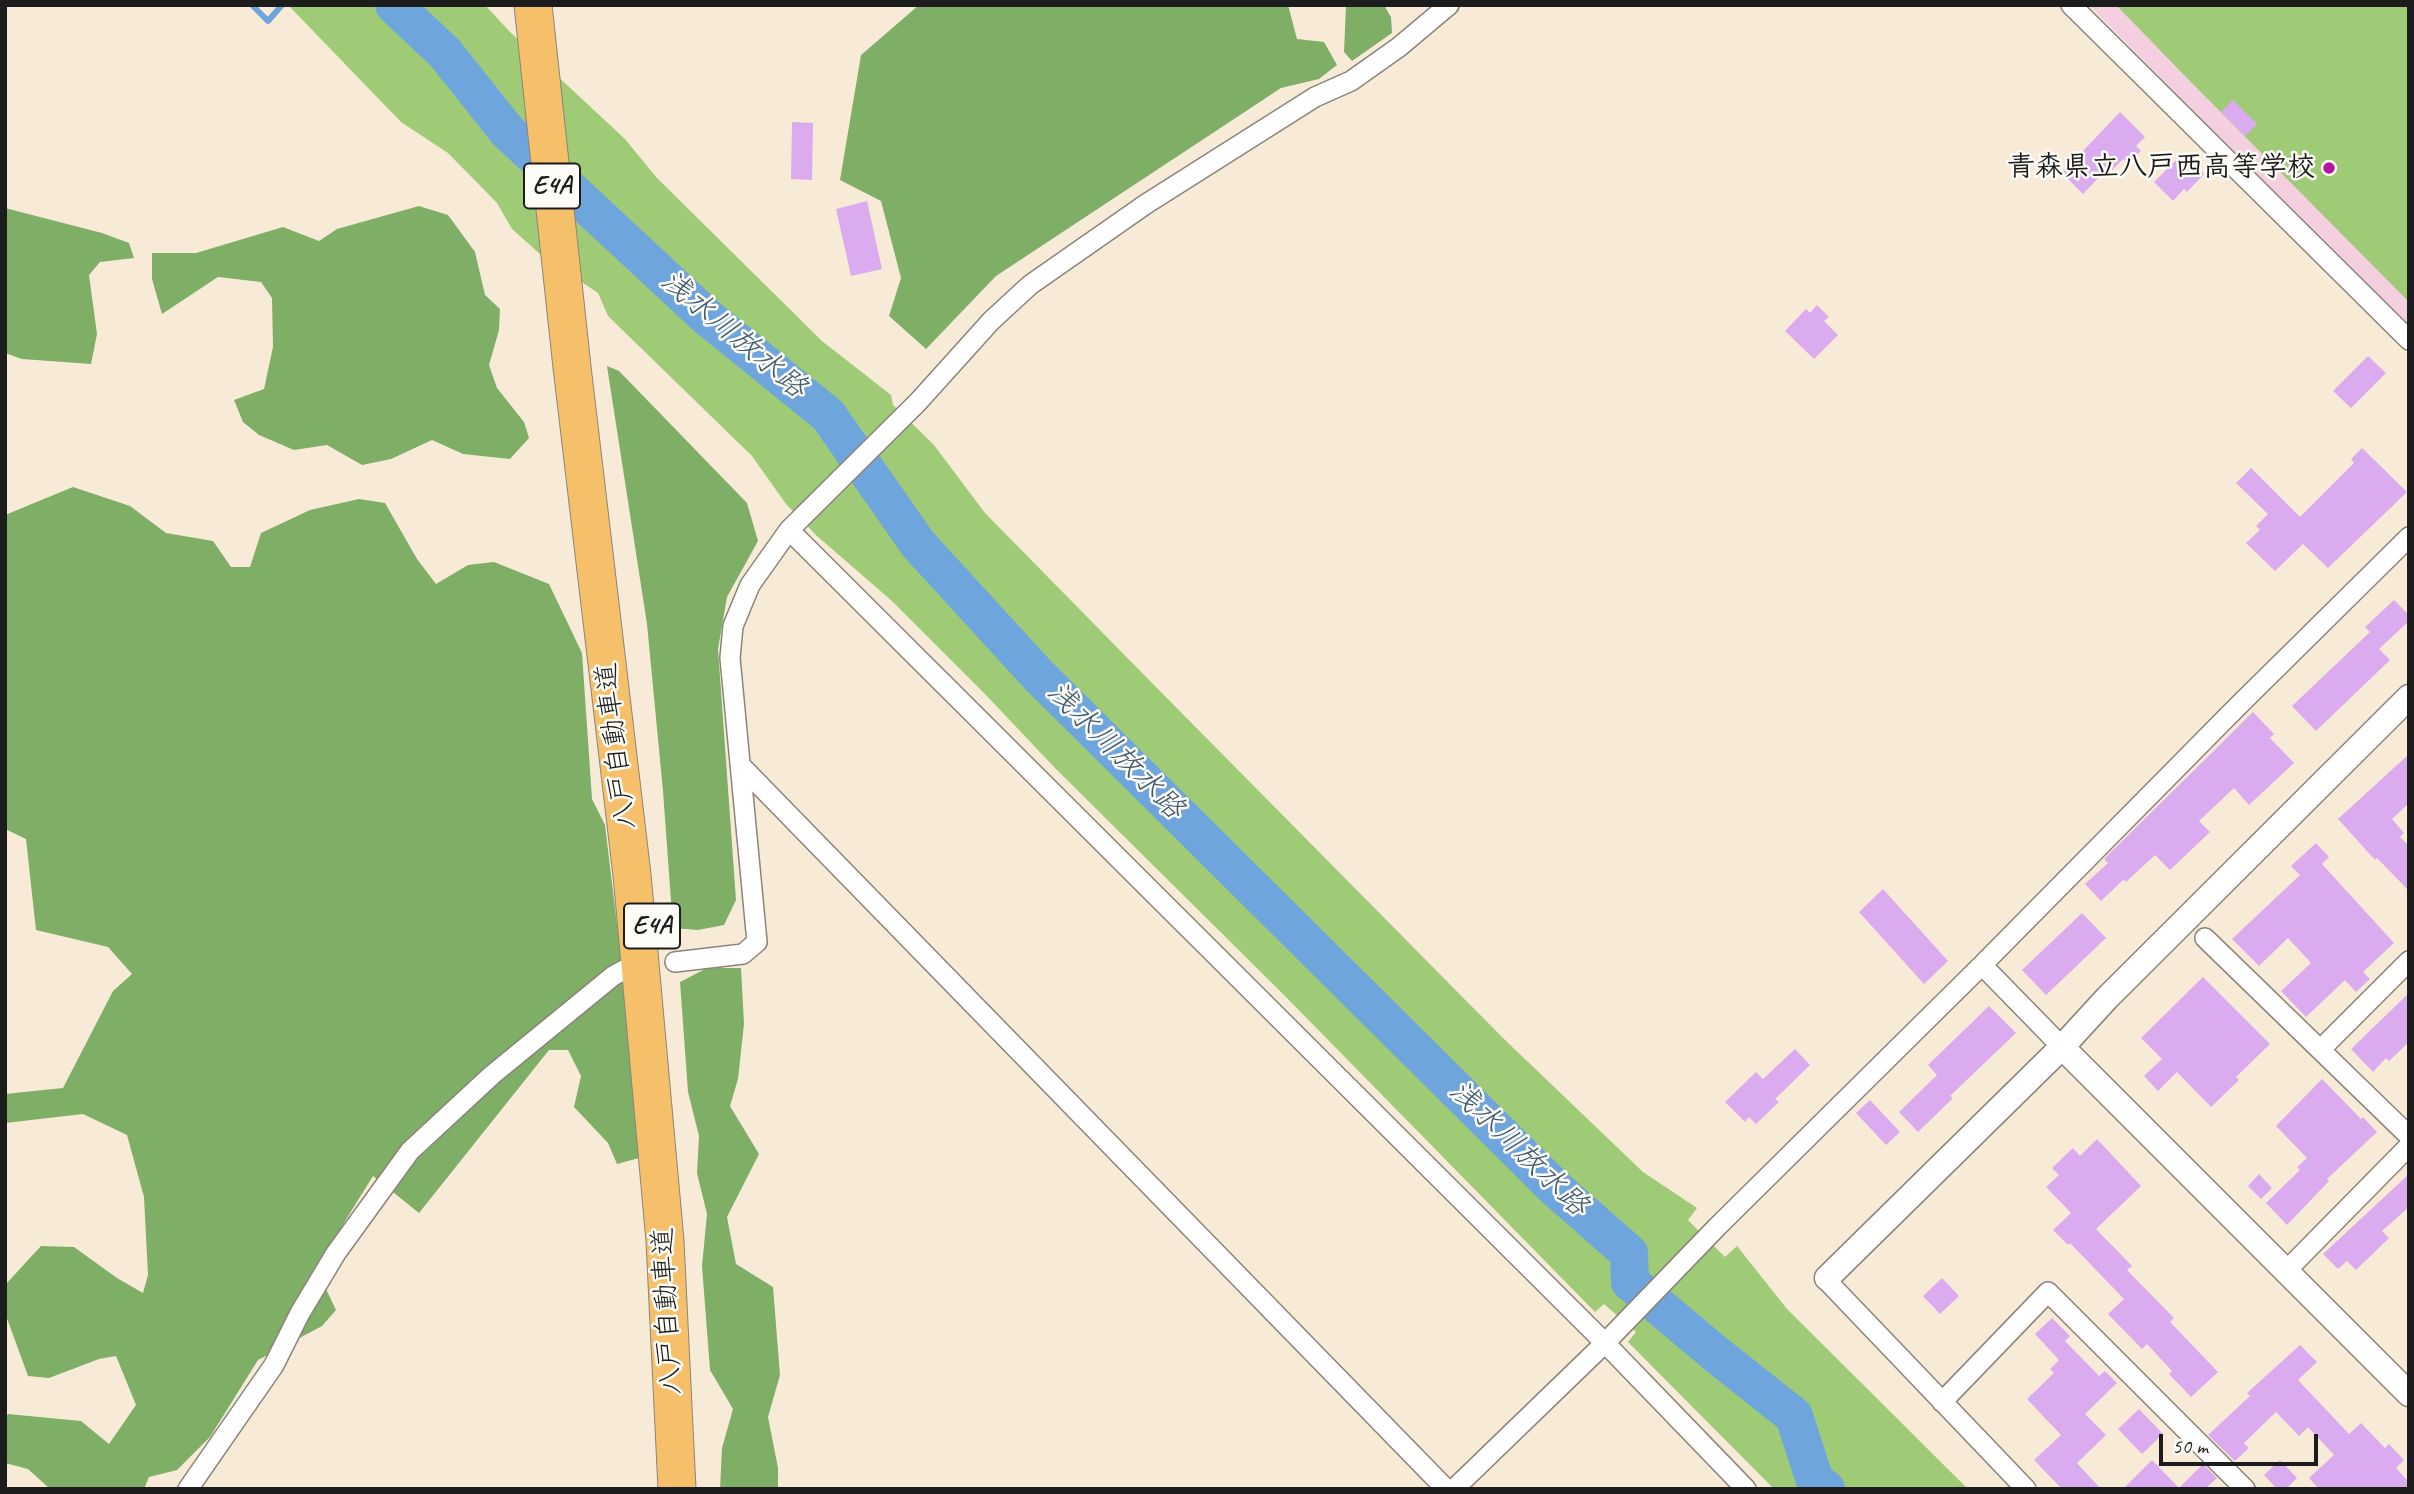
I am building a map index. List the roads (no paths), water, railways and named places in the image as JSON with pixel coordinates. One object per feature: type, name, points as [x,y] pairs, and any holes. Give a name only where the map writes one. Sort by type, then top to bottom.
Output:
[{"type":"highway","name":"八戸自動車道","points":[[533,5],[652,926],[681,1235],[693,1489]]},
{"type":"highway","name":"八戸自動車道","points":[[549,5],[580,366],[632,875],[665,1241],[677,1489]]},
{"type":"street","points":[[675,962],[743,954],[757,942],[730,657],[733,626],[750,585],[789,530],[918,402],[991,321],[1030,285],[1146,204],[1315,97],[1351,81],[1399,47],[1449,5]]},
{"type":"street","points":[[2071,5],[2409,340]]},
{"type":"street","points":[[789,530],[1605,1343],[1746,1489]]},
{"type":"street","points":[[1454,1489],[1605,1343],[1717,1227],[2409,537]]},
{"type":"street","points":[[2026,1489],[1941,1402],[1827,1278],[2062,1047],[2107,998],[2409,697]]},
{"type":"street","points":[[740,765],[1446,1489]]},
{"type":"street","points":[[2205,938],[2409,1136]]},
{"type":"street","points":[[2321,1049],[2409,961]]},
{"type":"street","points":[[1982,965],[2409,1394]]},
{"type":"street","points":[[188,1489],[274,1365],[300,1313],[336,1253],[410,1151],[492,1075],[613,976],[631,966]]},
{"type":"street","points":[[2286,1271],[2409,1146]]},
{"type":"street","points":[[1941,1402],[2048,1292],[2245,1489]]},
{"type":"waterway","points":[[252,5],[268,21],[282,5]]},
{"type":"waterway","name":"浅水川放水路","points":[[394,5],[445,53],[507,131],[707,317],[828,415],[918,544],[1038,675],[1555,1188],[1629,1253],[1630,1282],[1794,1416],[1815,1481],[1826,1489]]},
{"type":"place","name":"青森県立八戸西高等学校","points":[[2329,168]]}]
